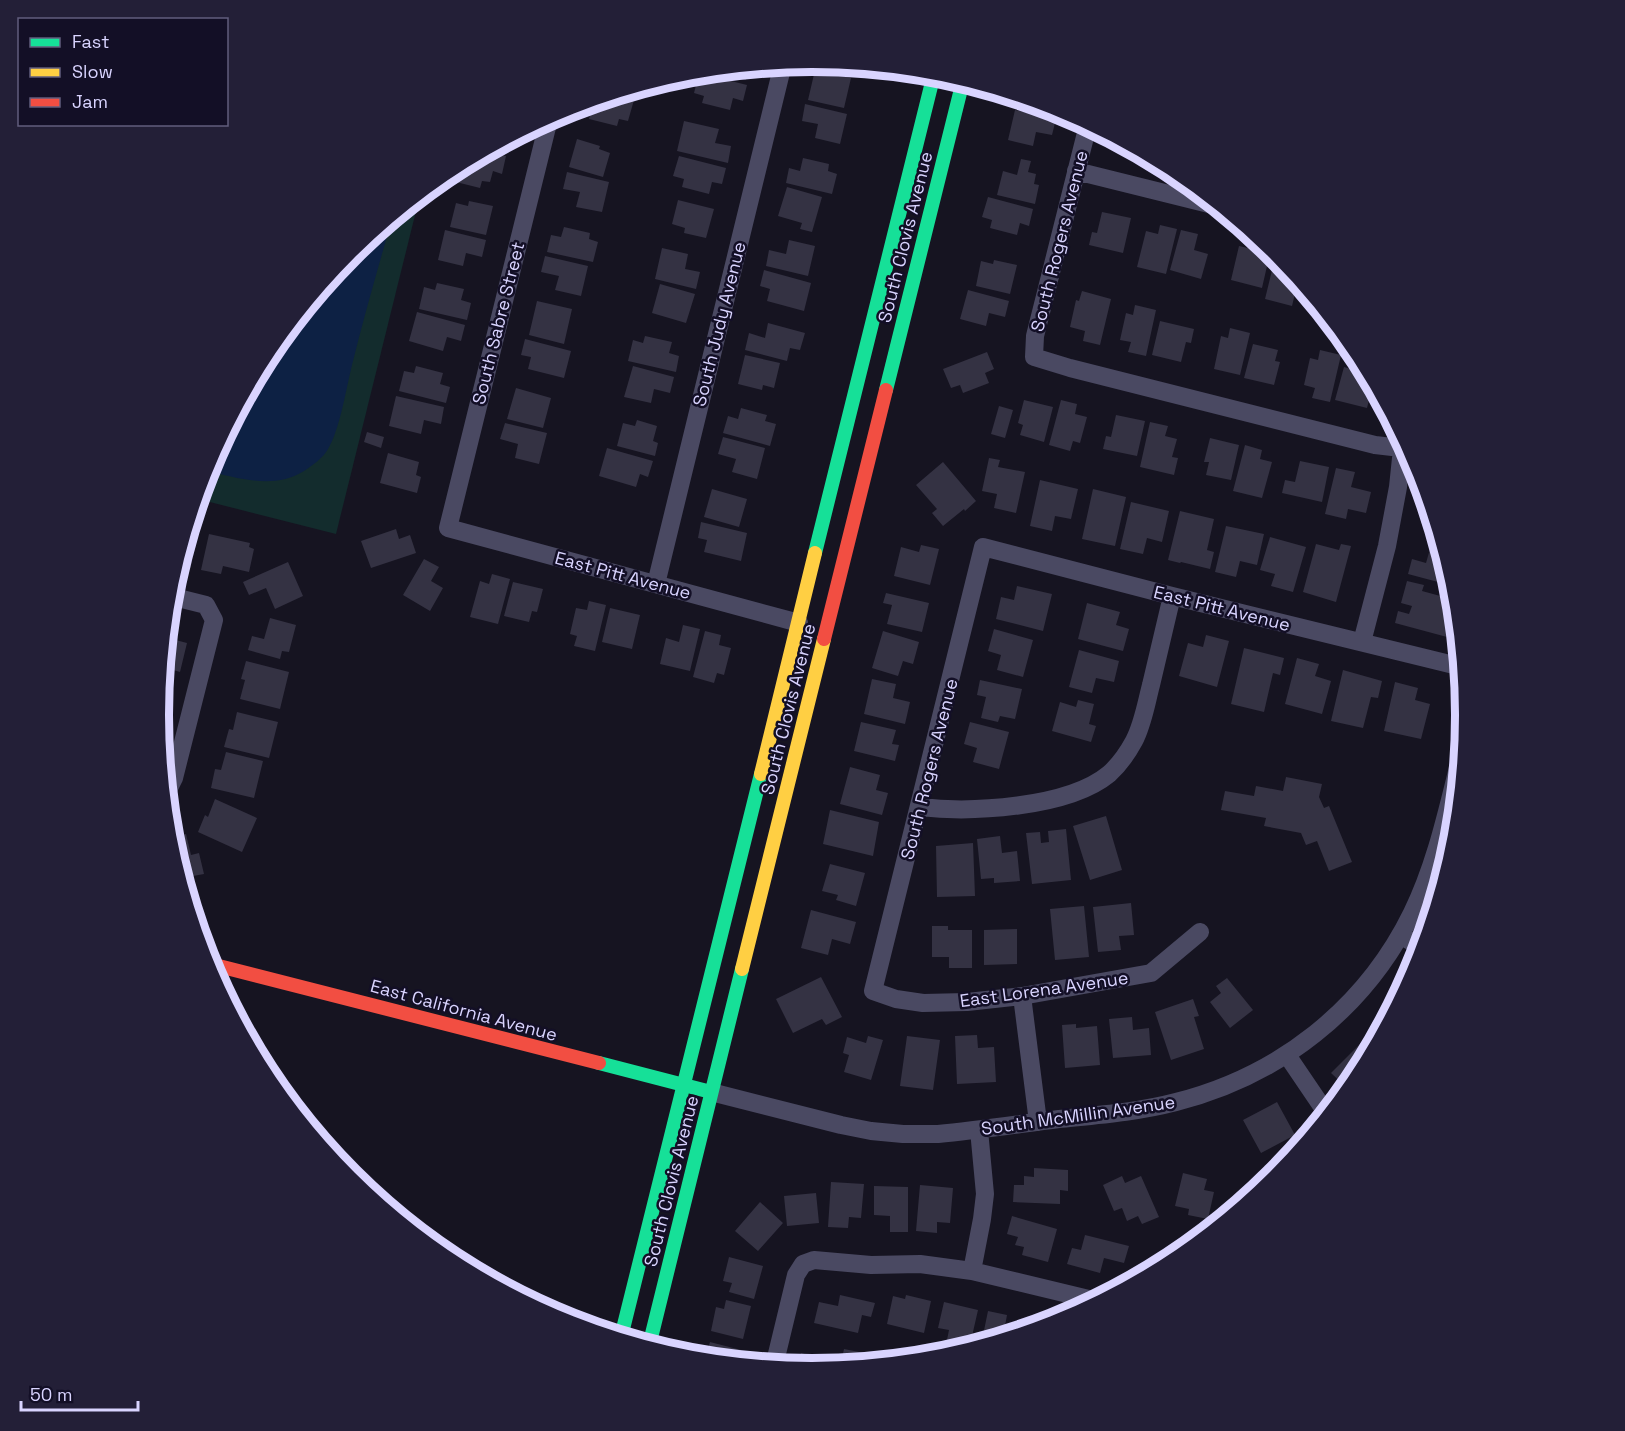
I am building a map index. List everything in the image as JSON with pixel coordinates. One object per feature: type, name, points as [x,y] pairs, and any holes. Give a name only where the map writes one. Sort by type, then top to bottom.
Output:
[{"type":"main road","name":"South Clovis Avenue","points":[[623,1330],[804,627],[932,83]]},
{"type":"main road","name":"South Clovis Avenue","points":[[651,1338],[961,90]]},
{"type":"main road","points":[[789,780],[789,737],[803,668]]},
{"type":"main road","name":"East California Avenue","points":[[220,966],[711,1092]]},
{"type":"street","name":"South Judy Avenue","points":[[656,584],[781,73]]},
{"type":"street","name":"South Sabre Street","points":[[448,528],[546,130]]},
{"type":"street","name":"South Rogers Avenue","points":[[1086,133],[1035,336],[1034,357],[1375,445],[1396,443]]},
{"type":"street","points":[[1076,171],[1199,202]]},
{"type":"street","points":[[1362,642],[1387,546],[1398,487],[1401,455]]},
{"type":"street","name":"East Pitt Avenue","points":[[448,528],[804,627]]},
{"type":"street","name":"East Pitt Avenue","points":[[983,547],[1454,666]]},
{"type":"street","name":"South Rogers Avenue","points":[[873,991],[983,547]]},
{"type":"street","points":[[920,807],[940,810],[993,809],[1048,800],[1087,788],[1108,774],[1124,758],[1135,740],[1172,596]]},
{"type":"street","points":[[173,781],[214,620],[206,605],[180,598]]},
{"type":"street","name":"South McMillin Avenue","points":[[711,1092],[871,1131],[938,1134],[1146,1108],[1204,1094],[1242,1080],[1287,1055],[1333,1019],[1357,996],[1375,974],[1400,935],[1422,889],[1450,800]]},
{"type":"street","name":"East Lorena Avenue","points":[[873,991],[896,999],[923,1003],[967,1002],[1022,996],[1151,973],[1200,932]]},
{"type":"street","points":[[1400,935],[1414,943]]},
{"type":"street","points":[[1022,996],[1038,1122]]},
{"type":"street","points":[[1287,1055],[1323,1107]]},
{"type":"street","points":[[972,1271],[985,1194],[979,1130]]},
{"type":"street","points":[[776,1358],[796,1275],[803,1264],[814,1260],[871,1265],[920,1264],[972,1271],[1085,1298]]},
{"type":"green space","points":[[417,209],[336,534],[206,501],[235,431],[277,358],[302,324],[357,260]]},
{"type":"water","points":[[388,232],[361,328],[339,420],[326,452],[318,461],[293,477],[269,481],[216,473],[255,394],[277,358],[329,291],[357,260]]},
{"type":"building","points":[[815,72],[851,78],[844,108],[808,100]]},
{"type":"building","points":[[723,79],[747,85],[743,101],[733,98],[730,110],[702,103],[704,96],[694,93],[697,83]]},
{"type":"building","points":[[630,99],[634,100],[628,121],[619,119],[617,126],[589,119],[591,112]]},
{"type":"building","points":[[805,104],[847,114],[840,144],[815,138],[818,124],[802,121]]},
{"type":"building","points":[[1015,110],[1056,120],[1052,135],[1036,132],[1033,146],[1008,140]]},
{"type":"building","points":[[684,121],[719,129],[715,143],[731,146],[728,163],[677,151]]},
{"type":"building","points":[[577,139],[600,146],[599,149],[610,153],[603,177],[569,167]]},
{"type":"building","points":[[498,154],[506,156],[502,174],[493,171],[490,182],[482,181],[480,188],[453,181]]},
{"type":"building","points":[[679,156],[726,168],[722,184],[712,182],[709,194],[682,187],[684,179],[673,176]]},
{"type":"building","points":[[803,158],[829,164],[828,171],[837,174],[832,194],[786,183],[789,168],[800,171]]},
{"type":"building","points":[[1021,159],[1031,161],[1028,172],[1036,174],[1034,184],[1039,185],[1035,204],[997,195],[1003,171],[1017,175]]},
{"type":"building","points":[[567,172],[609,182],[602,212],[576,207],[580,192],[563,189]]},
{"type":"building","points":[[787,187],[822,197],[812,232],[800,229],[802,223],[778,216]]},
{"type":"building","points":[[988,197],[1033,209],[1029,226],[1020,223],[1017,235],[990,228],[992,220],[982,217]]},
{"type":"building","points":[[678,200],[714,209],[706,238],[684,233],[685,228],[672,224]]},
{"type":"building","points":[[469,201],[493,206],[486,235],[450,227],[456,203],[468,206]]},
{"type":"building","points":[[1102,212],[1131,218],[1123,253],[1089,245],[1092,232],[1097,233]]},
{"type":"building","points":[[1160,225],[1177,229],[1166,274],[1137,267],[1146,231],[1158,234]]},
{"type":"building","points":[[564,227],[590,233],[589,239],[598,242],[593,262],[547,252],[551,235],[561,237]]},
{"type":"building","points":[[445,230],[486,240],[482,257],[466,253],[463,266],[438,260]]},
{"type":"building","points":[[1181,230],[1198,234],[1194,250],[1208,254],[1201,279],[1170,270]]},
{"type":"building","points":[[789,240],[815,246],[808,276],[766,266],[769,250],[786,254]]},
{"type":"building","points":[[1239,246],[1257,250],[1268,260],[1262,288],[1231,280]]},
{"type":"building","points":[[662,248],[688,254],[685,269],[700,272],[696,289],[655,279]]},
{"type":"building","points":[[545,256],[588,266],[581,296],[555,290],[559,276],[541,272]]},
{"type":"building","points":[[994,260],[1017,265],[1010,294],[976,286],[981,261],[993,264]]},
{"type":"building","points":[[1273,266],[1296,291],[1292,306],[1265,299]]},
{"type":"building","points":[[764,270],[811,283],[804,311],[767,301],[770,289],[760,286]]},
{"type":"building","points":[[437,283],[464,289],[461,300],[471,303],[467,320],[419,309],[424,287],[435,290]]},
{"type":"building","points":[[660,284],[695,294],[686,323],[652,313]]},
{"type":"building","points":[[968,290],[1009,301],[1005,317],[989,313],[986,326],[960,319]]},
{"type":"building","points":[[1082,291],[1111,299],[1100,345],[1083,341],[1085,331],[1070,327],[1076,300],[1079,301]]},
{"type":"building","points":[[537,301],[572,309],[564,344],[529,335]]},
{"type":"building","points":[[1135,305],[1156,310],[1146,356],[1128,352],[1131,342],[1120,340],[1126,313],[1133,315]]},
{"type":"building","points":[[417,312],[465,325],[461,341],[447,337],[443,351],[409,341]]},
{"type":"building","points":[[1160,321],[1194,329],[1191,343],[1186,342],[1181,362],[1152,355]]},
{"type":"building","points":[[768,323],[805,333],[800,350],[790,348],[787,361],[745,350],[749,333],[765,338]]},
{"type":"building","points":[[1230,328],[1250,333],[1240,375],[1214,369],[1221,336],[1228,338]]},
{"type":"building","points":[[645,336],[672,342],[669,353],[679,356],[676,372],[628,361],[633,340],[643,343]]},
{"type":"building","points":[[525,339],[571,351],[564,378],[528,369],[531,357],[521,355]]},
{"type":"building","points":[[1253,344],[1278,350],[1275,361],[1280,362],[1274,385],[1244,378]]},
{"type":"building","points":[[1320,350],[1341,355],[1330,402],[1312,398],[1315,388],[1304,385],[1310,358],[1318,360]]},
{"type":"building","points":[[987,352],[994,369],[985,373],[989,383],[963,393],[960,385],[951,388],[943,369]]},
{"type":"building","points":[[745,355],[780,363],[774,388],[763,385],[762,390],[738,384]]},
{"type":"building","points":[[416,366],[443,373],[440,384],[450,387],[446,403],[399,391],[404,371],[414,373]]},
{"type":"building","points":[[633,366],[674,377],[670,393],[654,389],[651,403],[624,397]]},
{"type":"building","points":[[1344,367],[1355,370],[1370,395],[1367,408],[1335,400]]},
{"type":"building","points":[[516,388],[551,398],[543,428],[507,419]]},
{"type":"building","points":[[396,396],[444,407],[441,424],[424,420],[421,434],[389,426]]},
{"type":"building","points":[[1024,400],[1053,407],[1044,442],[1020,435],[1023,425],[1018,423]]},
{"type":"building","points":[[1061,400],[1077,404],[1075,414],[1087,417],[1080,443],[1073,441],[1070,451],[1049,445]]},
{"type":"building","points":[[999,406],[1013,410],[1005,438],[991,434]]},
{"type":"building","points":[[741,408],[767,415],[765,421],[776,424],[770,446],[723,433],[728,416],[738,419]]},
{"type":"building","points":[[1116,415],[1145,421],[1137,456],[1103,449],[1106,436],[1111,437]]},
{"type":"building","points":[[637,420],[657,426],[653,441],[658,443],[655,456],[617,446],[623,423],[635,426]]},
{"type":"building","points":[[1150,422],[1168,426],[1165,436],[1177,439],[1172,457],[1178,458],[1174,475],[1140,467]]},
{"type":"building","points":[[505,423],[547,433],[539,464],[515,458],[518,444],[500,439]]},
{"type":"building","points":[[367,432],[384,437],[381,448],[364,442]]},
{"type":"building","points":[[723,437],[765,448],[757,479],[732,472],[736,459],[718,454]]},
{"type":"building","points":[[1210,438],[1239,445],[1231,480],[1206,475],[1209,462],[1204,462]]},
{"type":"building","points":[[1245,445],[1262,450],[1260,459],[1272,462],[1262,498],[1233,491]]},
{"type":"building","points":[[607,448],[653,461],[648,477],[640,474],[636,487],[599,476]]},
{"type":"building","points":[[388,453],[419,462],[416,475],[421,477],[417,493],[380,483]]},
{"type":"building","points":[[989,458],[1000,460],[998,467],[1025,472],[1016,513],[994,508],[997,494],[982,491]]},
{"type":"building","points":[[1300,461],[1329,467],[1322,502],[1282,493],[1285,480],[1295,482]]},
{"type":"building","points":[[943,462],[976,501],[943,526],[932,513],[937,509],[916,485]]},
{"type":"building","points":[[1336,468],[1355,472],[1351,487],[1371,492],[1366,513],[1348,509],[1346,519],[1325,514]]},
{"type":"building","points":[[1040,480],[1078,489],[1071,519],[1055,516],[1052,531],[1030,526]]},
{"type":"building","points":[[712,489],[747,499],[739,527],[704,517]]},
{"type":"building","points":[[1093,489],[1126,497],[1115,546],[1082,539]]},
{"type":"building","points":[[1131,502],[1169,511],[1162,542],[1147,538],[1143,554],[1120,549]]},
{"type":"building","points":[[1180,511],[1214,519],[1207,550],[1214,552],[1210,569],[1168,560]]},
{"type":"building","points":[[1423,514],[1427,524],[1421,523]]},
{"type":"building","points":[[701,522],[747,533],[741,561],[704,552],[707,540],[698,538]]},
{"type":"building","points":[[198,526],[200,526],[190,570],[186,569]]},
{"type":"building","points":[[1226,526],[1264,534],[1257,565],[1240,561],[1236,577],[1215,572]]},
{"type":"building","points":[[396,529],[399,539],[410,535],[416,553],[371,568],[361,541]]},
{"type":"building","points":[[209,534],[250,543],[249,547],[254,549],[249,572],[223,566],[221,574],[201,570]]},
{"type":"building","points":[[1270,537],[1306,547],[1293,592],[1271,586],[1275,574],[1260,570]]},
{"type":"building","points":[[1432,542],[1442,583],[1408,574],[1412,559],[1426,563]]},
{"type":"building","points":[[1316,544],[1339,550],[1341,544],[1351,546],[1336,602],[1303,592]]},
{"type":"building","points":[[921,545],[939,549],[930,585],[894,576],[901,547],[919,552]]},
{"type":"building","points":[[424,559],[439,567],[431,581],[443,588],[430,611],[403,595]]},
{"type":"building","points":[[288,562],[303,596],[275,609],[266,588],[249,595],[243,582]]},
{"type":"building","points":[[492,574],[510,579],[498,624],[470,617],[480,581],[489,584]]},
{"type":"building","points":[[1407,581],[1424,585],[1422,591],[1445,597],[1449,627],[1447,637],[1395,623],[1398,611],[1409,614],[1412,606],[1401,603]]},
{"type":"building","points":[[513,582],[543,589],[537,612],[532,611],[529,622],[504,616]]},
{"type":"building","points":[[1017,586],[1052,594],[1043,631],[996,619],[1001,597],[1014,600]]},
{"type":"building","points":[[886,593],[929,603],[922,632],[887,624],[892,605],[883,603]]},
{"type":"building","points":[[589,601],[606,605],[595,651],[574,646],[577,636],[570,634],[576,608],[587,610]]},
{"type":"building","points":[[1087,603],[1120,612],[1116,625],[1129,629],[1123,651],[1078,639]]},
{"type":"building","points":[[610,608],[640,615],[632,649],[602,642]]},
{"type":"building","points":[[270,618],[296,625],[289,652],[282,651],[280,659],[248,650],[252,636],[264,639]]},
{"type":"building","points":[[683,625],[700,629],[690,671],[660,664],[666,638],[679,642]]},
{"type":"building","points":[[994,629],[1033,640],[1023,677],[997,670],[1001,655],[988,651]]},
{"type":"building","points":[[705,631],[721,635],[719,645],[731,648],[724,675],[717,673],[714,683],[693,677]]},
{"type":"building","points":[[883,631],[919,642],[913,664],[903,661],[898,676],[872,668]]},
{"type":"building","points":[[1206,635],[1229,641],[1217,687],[1179,676],[1188,643],[1203,647]]},
{"type":"building","points":[[174,640],[187,643],[180,672],[170,669]]},
{"type":"building","points":[[1244,648],[1284,658],[1280,675],[1273,673],[1264,712],[1231,704]]},
{"type":"building","points":[[1079,650],[1119,661],[1114,682],[1096,678],[1092,693],[1069,687]]},
{"type":"building","points":[[1297,658],[1319,664],[1315,676],[1331,681],[1322,714],[1285,704]]},
{"type":"building","points":[[246,661],[289,672],[280,709],[240,699],[245,680],[241,679]]},
{"type":"building","points":[[1343,670],[1382,681],[1378,698],[1371,697],[1363,728],[1331,721]]},
{"type":"building","points":[[872,679],[896,684],[893,698],[910,702],[905,724],[864,714]]},
{"type":"building","points":[[980,680],[1022,689],[1015,719],[1000,716],[998,722],[981,718],[986,697],[977,695]]},
{"type":"building","points":[[1395,682],[1418,688],[1415,700],[1430,704],[1421,739],[1384,731]]},
{"type":"building","points":[[1078,700],[1094,704],[1089,724],[1096,726],[1091,742],[1052,731],[1060,702],[1076,707]]},
{"type":"building","points":[[237,712],[278,722],[269,758],[224,747],[229,729],[233,730]]},
{"type":"building","points":[[861,722],[896,730],[892,744],[899,745],[895,761],[854,751]]},
{"type":"building","points":[[970,722],[1009,732],[999,769],[973,762],[977,748],[964,744]]},
{"type":"building","points":[[226,752],[263,761],[254,798],[211,788],[215,769],[221,770]]},
{"type":"building","points":[[850,767],[880,775],[876,790],[888,793],[882,815],[840,804]]},
{"type":"building","points":[[1286,777],[1322,784],[1319,797],[1324,808],[1329,806],[1352,862],[1329,871],[1317,841],[1306,845],[1301,833],[1264,826],[1266,818],[1221,810],[1225,791],[1254,796],[1256,786],[1283,791]]},
{"type":"building","points":[[215,799],[257,818],[242,852],[198,832],[205,815],[208,817]]},
{"type":"building","points":[[830,810],[879,822],[873,856],[823,844]]},
{"type":"building","points":[[1106,816],[1122,870],[1090,880],[1073,826]]},
{"type":"building","points":[[1066,829],[1071,880],[1032,884],[1026,833],[1040,832],[1041,843],[1049,842],[1048,831]]},
{"type":"building","points":[[186,834],[191,855],[199,853],[204,874],[190,877],[180,836]]},
{"type":"building","points":[[1000,836],[1002,853],[1017,851],[1020,881],[994,883],[994,878],[981,879],[977,839]]},
{"type":"building","points":[[973,843],[975,896],[937,897],[936,846]]},
{"type":"building","points":[[830,864],[865,873],[856,906],[836,900],[838,895],[822,891]]},
{"type":"building","points":[[1131,903],[1134,935],[1119,936],[1121,950],[1098,952],[1093,907]]},
{"type":"building","points":[[1084,906],[1089,957],[1055,960],[1050,909]]},
{"type":"building","points":[[811,910],[856,922],[850,944],[832,939],[828,955],[801,948]]},
{"type":"building","points":[[932,926],[948,926],[948,930],[972,930],[972,968],[949,968],[949,957],[932,957]]},
{"type":"building","points":[[1017,929],[1017,964],[984,965],[984,930]]},
{"type":"building","points":[[821,977],[842,1017],[826,1025],[822,1019],[793,1033],[776,999]]},
{"type":"building","points":[[1227,978],[1253,1010],[1230,1028],[1210,1002],[1221,993],[1216,986]]},
{"type":"building","points":[[1193,999],[1199,1016],[1194,1017],[1204,1049],[1171,1060],[1155,1012]]},
{"type":"building","points":[[1132,1017],[1133,1030],[1149,1028],[1151,1055],[1113,1058],[1109,1019]]},
{"type":"building","points":[[1076,1024],[1076,1028],[1097,1026],[1100,1065],[1065,1068],[1062,1025]]},
{"type":"building","points":[[977,1035],[978,1048],[994,1047],[996,1082],[957,1084],[955,1036]]},
{"type":"building","points":[[868,1036],[883,1040],[871,1080],[844,1072],[849,1055],[843,1053],[847,1037],[866,1043]]},
{"type":"building","points":[[907,1036],[940,1040],[933,1090],[900,1086]]},
{"type":"building","points":[[1360,1044],[1364,1047],[1341,1082],[1331,1073]]},
{"type":"building","points":[[1277,1102],[1295,1135],[1261,1153],[1243,1120]]},
{"type":"building","points":[[1286,1151],[1268,1171],[1264,1166]]},
{"type":"building","points":[[1034,1168],[1068,1170],[1068,1191],[1060,1190],[1060,1204],[1013,1202],[1014,1185],[1024,1185],[1024,1176],[1034,1177]]},
{"type":"building","points":[[1183,1173],[1207,1179],[1204,1190],[1214,1192],[1208,1219],[1188,1215],[1189,1209],[1175,1206]]},
{"type":"building","points":[[1122,1176],[1125,1183],[1141,1176],[1159,1217],[1142,1224],[1138,1216],[1127,1221],[1122,1208],[1114,1211],[1103,1185]]},
{"type":"building","points":[[831,1182],[864,1184],[861,1218],[849,1217],[848,1228],[828,1227]]},
{"type":"building","points":[[920,1185],[953,1188],[950,1223],[937,1222],[937,1233],[916,1231]]},
{"type":"building","points":[[874,1186],[908,1187],[908,1232],[890,1232],[890,1216],[874,1215]]},
{"type":"building","points":[[816,1193],[819,1223],[787,1226],[784,1196]]},
{"type":"building","points":[[760,1202],[783,1223],[758,1251],[735,1231]]},
{"type":"building","points":[[1012,1216],[1057,1229],[1048,1262],[1022,1255],[1024,1247],[1015,1245],[1018,1237],[1007,1234]]},
{"type":"building","points":[[1085,1235],[1129,1246],[1124,1263],[1104,1258],[1100,1273],[1067,1264],[1072,1248],[1081,1250]]},
{"type":"building","points":[[729,1257],[763,1266],[754,1299],[729,1292],[732,1283],[723,1281]]},
{"type":"building","points":[[840,1295],[875,1303],[871,1317],[862,1315],[858,1333],[814,1323],[819,1302],[838,1306]]},
{"type":"building","points":[[906,1295],[931,1301],[924,1333],[887,1324],[893,1296],[905,1299]]},
{"type":"building","points":[[726,1300],[751,1306],[743,1339],[711,1331],[716,1307],[724,1309]]},
{"type":"building","points":[[944,1302],[978,1310],[971,1339],[957,1342],[947,1340],[949,1330],[938,1328]]},
{"type":"building","points":[[988,1311],[1007,1315],[1005,1326],[1011,1327],[983,1336]]},
{"type":"building","points":[[710,1342],[741,1350],[740,1354],[708,1350]]},
{"type":"building","points":[[844,1349],[876,1355],[855,1358],[842,1358]]},
{"type":"building","points":[[801,1353],[822,1359],[812,1359],[799,1359]]},
{"type":"traffic: fast","points":[[815,553],[932,83]]},
{"type":"traffic: fast","points":[[886,390],[961,90]]},
{"type":"traffic: fast","points":[[623,1330],[761,774]]},
{"type":"traffic: fast","points":[[651,1338],[742,969]]},
{"type":"traffic: fast","points":[[599,1063],[711,1092]]},
{"type":"traffic: slow","points":[[761,774],[815,553]]},
{"type":"traffic: slow","points":[[742,969],[824,639]]},
{"type":"traffic: jam","points":[[824,639],[886,390]]},
{"type":"traffic: jam","points":[[220,966],[599,1063]]}]
